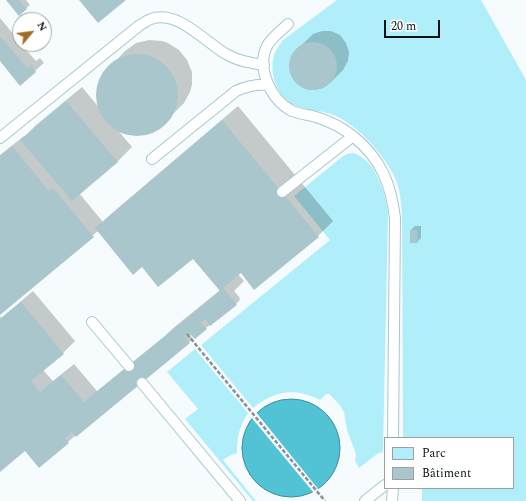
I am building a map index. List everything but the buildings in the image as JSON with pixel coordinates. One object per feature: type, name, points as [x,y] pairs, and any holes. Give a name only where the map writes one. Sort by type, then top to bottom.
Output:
[{"type":"lane","points":[[0,138],[140,25],[151,19],[160,17],[178,20],[226,54],[239,60],[264,65]]},
{"type":"lane","points":[[288,24],[267,45],[264,65],[265,75],[273,94],[281,103],[291,110],[303,115],[327,121],[340,127],[364,145],[382,170],[389,186],[393,202],[395,226],[393,437]]},
{"type":"lane","points":[[152,159],[236,91],[250,85],[268,85]]},
{"type":"lane","points":[[282,192],[352,136]]},
{"type":"lane","points":[[92,322],[129,366]]},
{"type":"lane","points":[[142,382],[240,501]]},
{"type":"lane","points":[[365,501],[384,486]]},
{"type":"lane","points":[[392,501],[393,489]]},
{"type":"path","points":[[187,334],[325,501]]},
{"type":"green space","points":[[337,0],[481,0],[526,80],[526,501],[422,501],[422,489],[514,489],[514,437],[403,437],[402,214],[398,186],[384,159],[368,140],[350,124],[331,114],[296,106],[286,100],[278,89],[273,76],[272,69],[274,55],[283,40]],"holes":[[[310,47],[319,48],[330,57],[332,64],[330,77],[325,82],[318,85],[303,83],[295,71],[297,57],[302,51]]]},
{"type":"green space","points":[[353,153],[368,162],[373,169],[382,186],[388,212],[383,452],[377,454],[359,468],[355,461],[356,454],[347,430],[344,412],[339,404],[329,394],[326,394],[320,400],[302,393],[285,393],[269,398],[253,408],[201,345],[330,240],[294,196],[342,157]]},
{"type":"green space","points":[[195,349],[248,413],[239,432],[237,453],[223,460],[256,501],[253,501],[185,419],[198,409],[167,372]]},
{"type":"shaded area","points":[[291,399],[310,403],[326,413],[336,429],[340,448],[336,467],[326,483],[310,493],[291,497],[272,493],[256,483],[246,467],[242,448],[246,429],[256,413],[272,403]]},
{"type":"pier","points":[[255,411],[319,490],[314,493],[251,417]]}]
